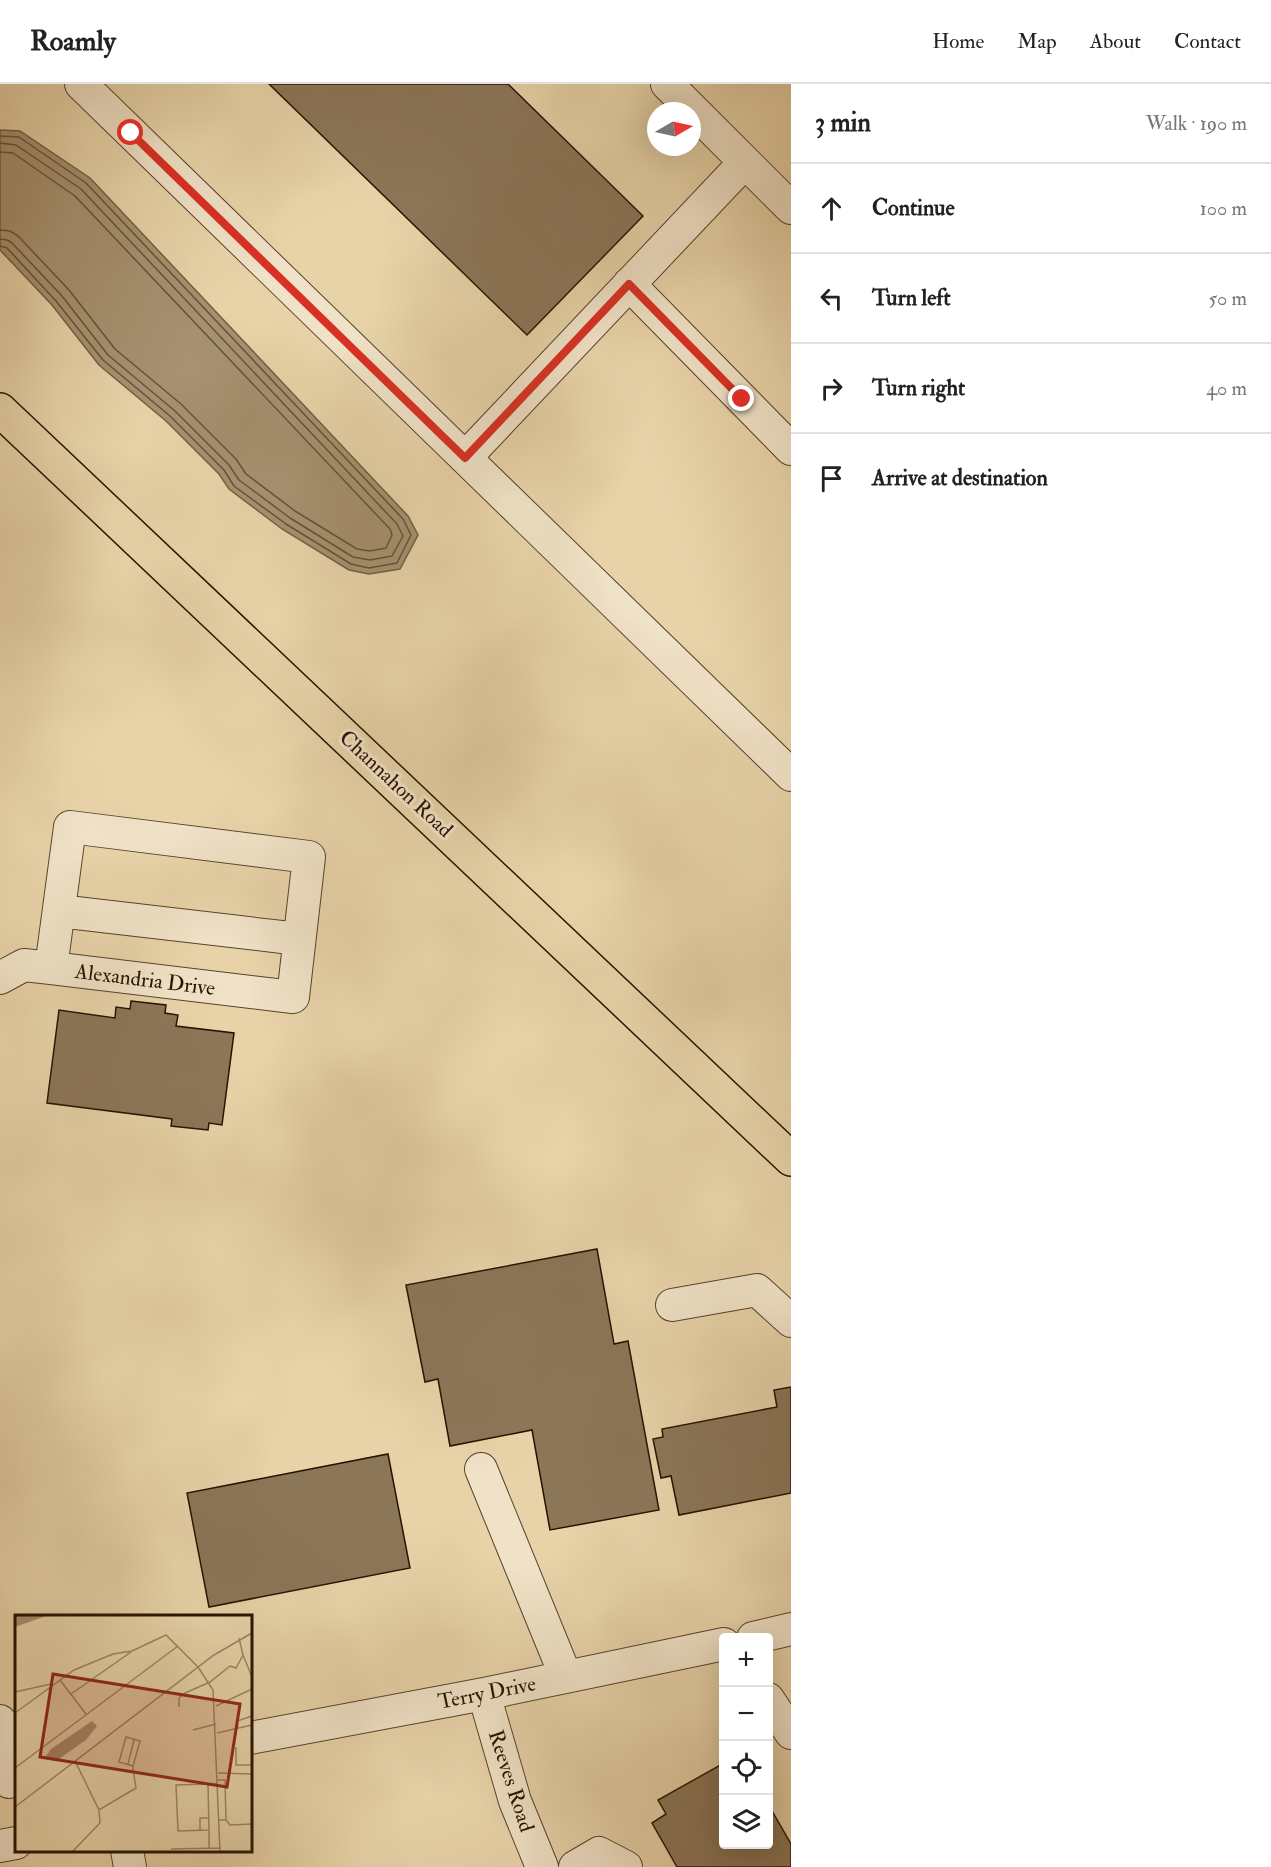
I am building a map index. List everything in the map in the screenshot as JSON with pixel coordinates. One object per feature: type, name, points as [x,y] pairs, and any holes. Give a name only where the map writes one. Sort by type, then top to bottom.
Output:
[{"type":"main road","name":"Channahon Road","points":[[4,422],[791,1159]]},
{"type":"street","points":[[81,84],[791,775]]},
{"type":"street","points":[[668,84],[791,208]]},
{"type":"street","points":[[690,84],[704,120]]},
{"type":"street","points":[[465,458],[745,162]]},
{"type":"street","points":[[629,284],[791,449]]},
{"type":"street","points":[[51,968],[58,911],[70,828],[309,857],[300,939],[58,911]]},
{"type":"street","name":"Alexandria Drive","points":[[0,978],[24,965],[293,997],[300,939]]},
{"type":"street","points":[[672,1305],[757,1290],[791,1321]]},
{"type":"street","points":[[481,1469],[566,1677]]},
{"type":"street","points":[[773,1633],[791,1629]]},
{"type":"street","name":"Terry Drive","points":[[252,1738],[484,1695],[719,1645]]},
{"type":"street","name":"Reeves Road","points":[[484,1695],[515,1801],[542,1867]]},
{"type":"street","points":[[773,1706],[791,1733]]},
{"type":"street","points":[[0,1721],[9,1782]]},
{"type":"street","points":[[0,1846],[15,1843]]},
{"type":"street","points":[[127,1852],[130,1867]]},
{"type":"street","points":[[575,1867],[599,1853],[626,1867]]},
{"type":"water","points":[[0,130],[20,131],[90,178],[408,516],[418,535],[400,569],[369,574],[349,570],[282,529],[229,489],[219,474],[166,421],[99,365],[52,305],[0,250]]},
{"type":"building","points":[[269,84],[508,84],[643,216],[527,335]]},
{"type":"building","points":[[131,1001],[166,1005],[165,1013],[178,1015],[176,1026],[234,1033],[222,1125],[209,1123],[208,1130],[171,1126],[172,1119],[47,1103],[59,1010],[115,1018],[116,1007],[130,1009]]},
{"type":"building","points":[[597,1249],[614,1344],[628,1341],[659,1510],[550,1530],[532,1430],[450,1446],[438,1379],[425,1382],[406,1285]]},
{"type":"building","points":[[791,1387],[791,1493],[679,1515],[671,1476],[661,1478],[653,1439],[663,1437],[662,1429],[777,1407],[774,1390]]},
{"type":"building","points":[[388,1454],[410,1568],[209,1607],[187,1493]]},
{"type":"building","points":[[719,1766],[719,1849],[773,1849],[773,1813],[791,1844],[791,1867],[677,1867],[652,1823],[666,1814],[658,1800]]},
{"type":"route","points":[[131,133],[465,458],[629,284],[742,399]]}]
